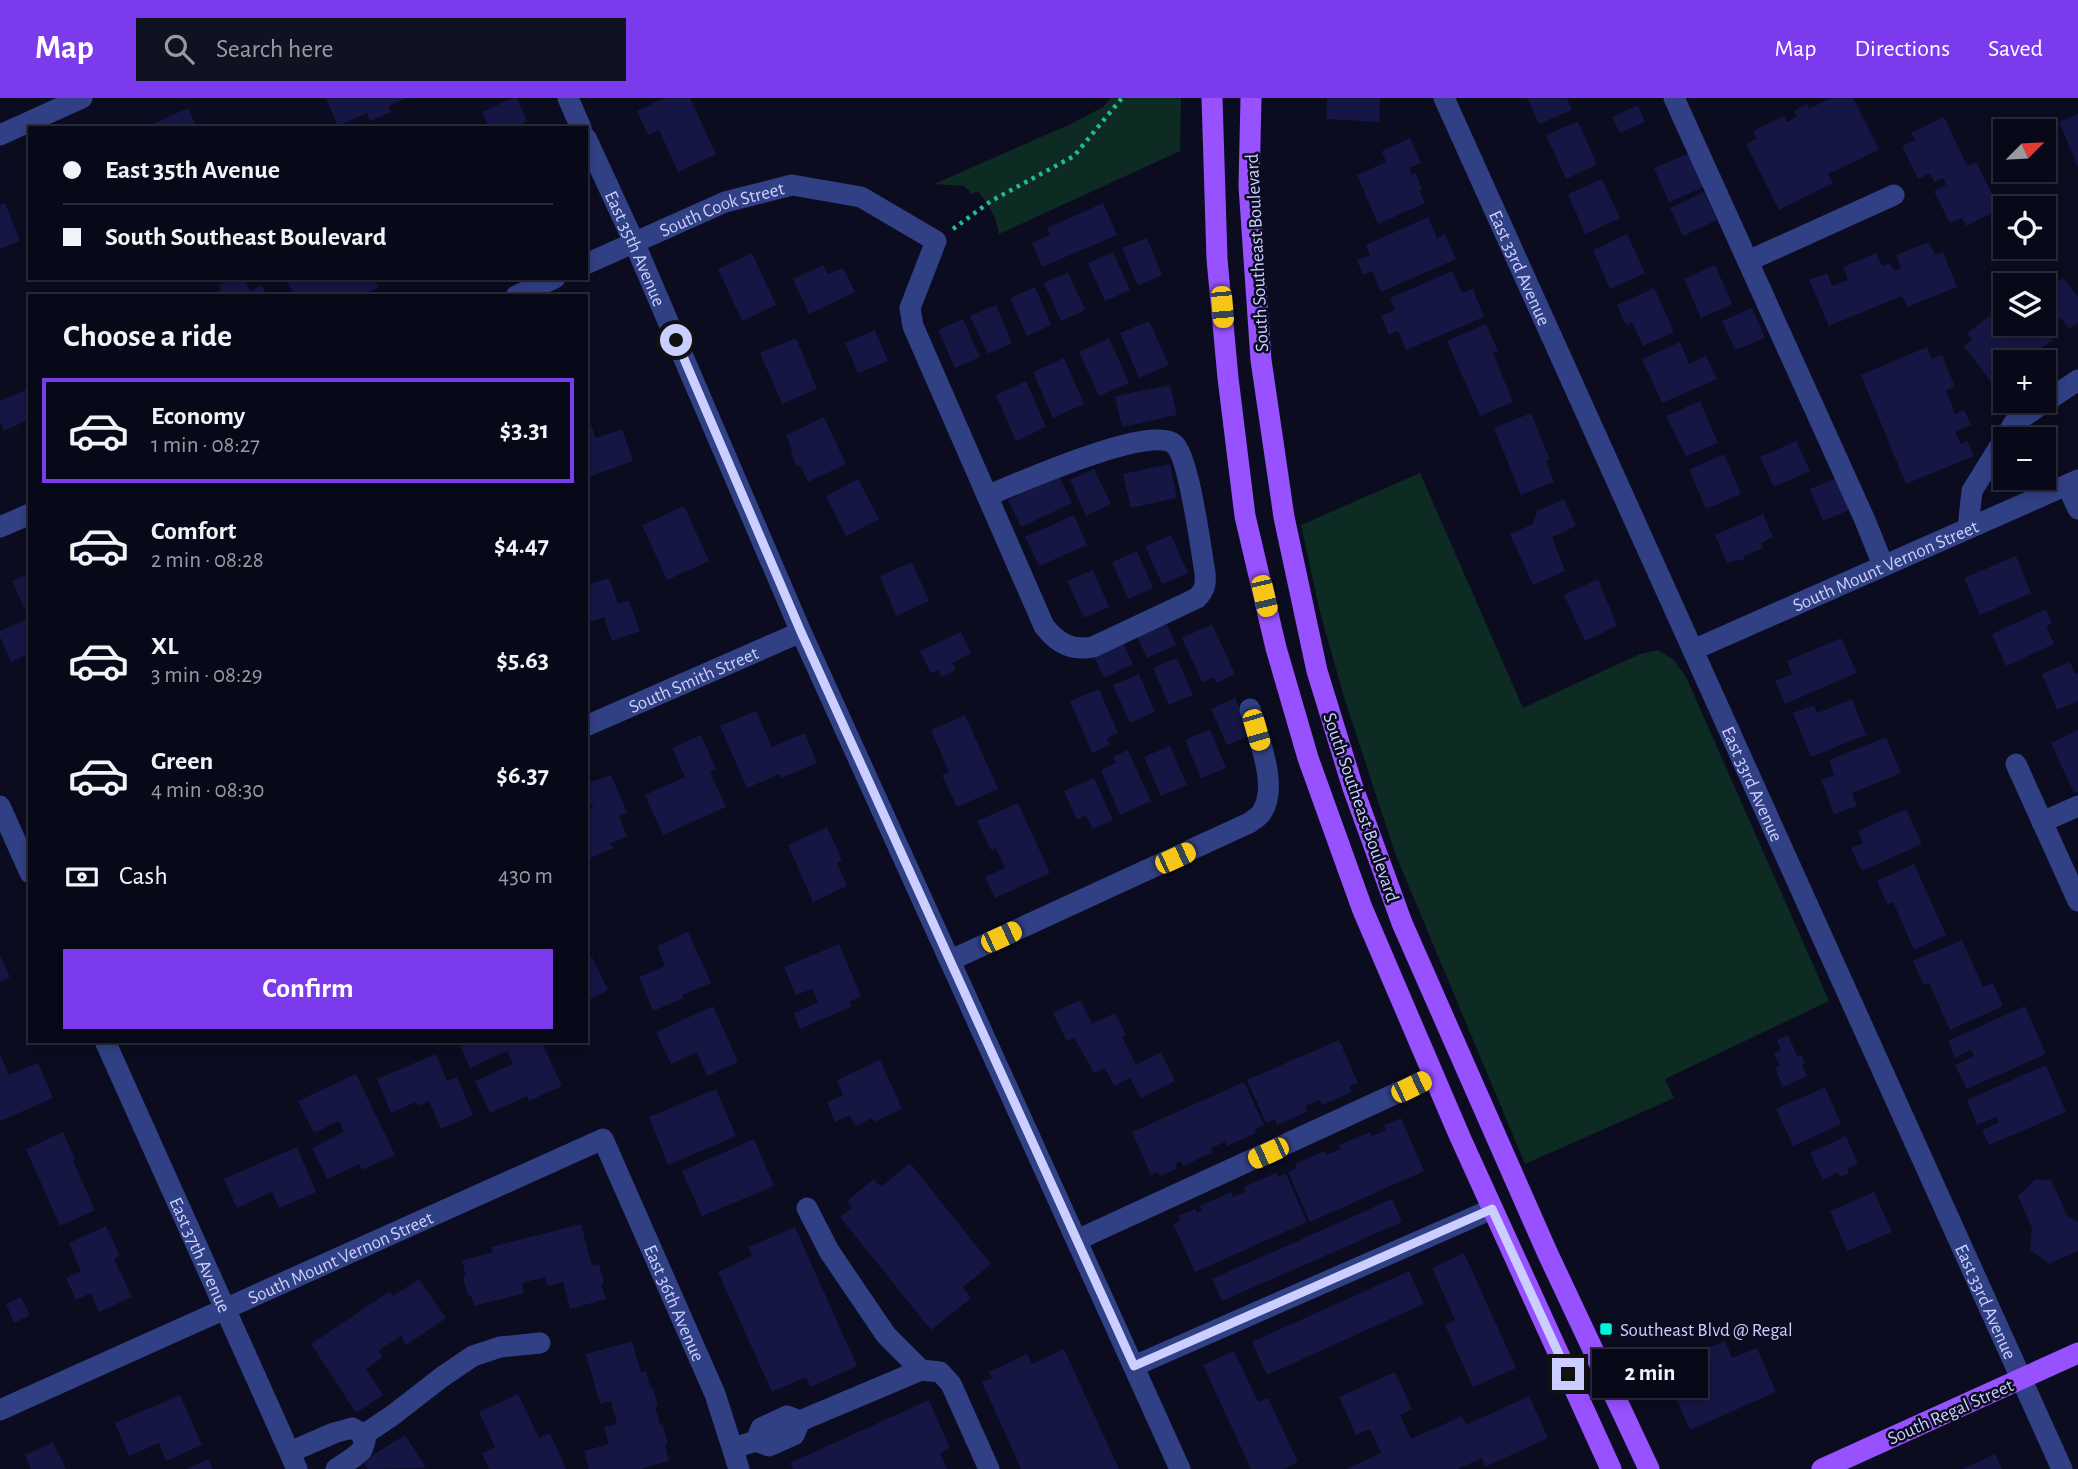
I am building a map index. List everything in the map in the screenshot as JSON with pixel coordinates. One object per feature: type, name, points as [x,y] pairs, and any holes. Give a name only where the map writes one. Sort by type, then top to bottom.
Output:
[{"type":"main road","name":"South Southeast Boulevard","points":[[1212,98],[1217,259],[1245,516],[1276,648],[1308,758],[1362,908],[1492,1209],[1611,1469]]},
{"type":"main road","name":"South Southeast Boulevard","points":[[1251,98],[1249,186],[1261,360],[1283,517],[1317,671],[1353,788],[1402,923],[1548,1252],[1649,1469]]},
{"type":"main road","name":"South Regal Street","points":[[1822,1469],[2078,1353]]},
{"type":"street","points":[[0,135],[81,98]]},
{"type":"street","points":[[568,98],[581,126]]},
{"type":"street","name":"East 33rd Avenue","points":[[1444,98],[2062,1469]]},
{"type":"street","points":[[1674,98],[1883,565]]},
{"type":"street","name":"East 35th Avenue","points":[[588,142],[634,242],[801,632],[1180,1469]]},
{"type":"street","name":"South Cook Street","points":[[588,263],[725,202],[792,185],[861,197],[936,242]]},
{"type":"street","points":[[1748,261],[1894,195]]},
{"type":"street","points":[[936,242],[910,308],[913,326],[987,496],[1044,626],[1066,646],[1080,649],[1093,647],[1197,598],[1203,591],[1205,573],[1184,463],[1175,444],[1167,440],[1088,455],[987,496]]},
{"type":"street","points":[[520,294],[551,280]]},
{"type":"street","points":[[1968,528],[1972,491],[2014,422],[2078,380]]},
{"type":"street","points":[[2073,483],[2078,509]]},
{"type":"street","name":"South Mount Vernon Street","points":[[1693,650],[2073,483]]},
{"type":"street","points":[[0,527],[28,515]]},
{"type":"street","name":"South Smith Street","points":[[588,725],[801,632]]},
{"type":"street","points":[[951,960],[1249,823],[1261,814],[1268,796],[1269,777],[1250,709]]},
{"type":"street","points":[[2016,764],[2078,901]]},
{"type":"street","points":[[0,806],[28,869]]},
{"type":"street","points":[[2042,822],[2078,806]]},
{"type":"street","name":"East 37th Avenue","points":[[107,1043],[294,1461]]},
{"type":"street","points":[[1077,1240],[1434,1076]]},
{"type":"street","name":"South Mount Vernon Street","points":[[0,1410],[603,1139]]},
{"type":"street","name":"East 36th Avenue","points":[[603,1139],[715,1394],[735,1459]]},
{"type":"street","points":[[807,1208],[829,1251],[886,1335],[921,1370]]},
{"type":"street","points":[[1134,1366],[1492,1209]]},
{"type":"street","points":[[362,1436],[473,1356],[500,1348],[540,1343]]},
{"type":"street","points":[[735,1459],[756,1441],[769,1446],[782,1441],[794,1435],[800,1421],[921,1370],[940,1373],[951,1384],[989,1469]]},
{"type":"street","points":[[294,1461],[334,1433],[352,1428],[361,1433],[365,1441],[362,1450],[336,1469]]},
{"type":"path","points":[[936,242],[991,201],[1074,156],[1122,98]]},
{"type":"green space","points":[[1111,98],[1181,98],[1180,151],[999,234],[992,211],[978,191],[972,194],[964,186],[934,184],[1071,124],[1103,107]]},
{"type":"green space","points":[[1420,473],[1523,708],[1640,654],[1658,650],[1674,660],[1687,679],[1829,1001],[1665,1079],[1674,1098],[1525,1164],[1395,853],[1344,697],[1320,612],[1301,525]]},
{"type":"building","points":[[326,98],[406,98],[388,106],[391,112],[370,121],[367,113],[338,126]]},
{"type":"building","points":[[517,98],[527,121],[523,123],[524,126],[488,126],[482,112]]},
{"type":"building","points":[[665,98],[690,98],[716,154],[678,172],[659,130],[648,135],[637,111]]},
{"type":"building","points":[[1327,98],[1380,98],[1379,122],[1326,119]]},
{"type":"building","points":[[1527,98],[1567,98],[1572,110],[1539,124]]},
{"type":"building","points":[[1831,98],[1853,98],[1879,150],[1828,174],[1833,183],[1779,210],[1746,144],[1757,139],[1753,131],[1784,116],[1787,122],[1797,117],[1794,111],[1807,104],[1809,109]]},
{"type":"building","points":[[1638,105],[1645,122],[1620,133],[1612,117]]},
{"type":"building","points":[[188,108],[196,126],[148,126]]},
{"type":"building","points":[[2078,114],[2078,167],[2059,122]]},
{"type":"building","points":[[1944,117],[1967,166],[1976,162],[1993,196],[1993,212],[1966,226],[1962,218],[1950,223],[1934,191],[1946,185],[1943,178],[1934,182],[1930,173],[1918,179],[1902,146],[1915,140],[1911,133]]},
{"type":"building","points":[[1578,121],[1597,165],[1566,179],[1546,135]]},
{"type":"building","points":[[1410,138],[1421,163],[1409,168],[1412,175],[1416,173],[1425,203],[1378,224],[1357,175],[1386,162],[1382,151]]},
{"type":"building","points":[[1690,153],[1704,187],[1669,202],[1654,168]]},
{"type":"building","points":[[1602,179],[1620,218],[1585,234],[1568,194]]},
{"type":"building","points":[[1704,192],[1717,220],[1683,236],[1670,208]]},
{"type":"building","points":[[5,203],[20,241],[0,249],[0,205]]},
{"type":"building","points":[[1103,203],[1117,235],[1042,267],[1032,243],[1050,235],[1047,228]]},
{"type":"building","points":[[1428,217],[1437,238],[1445,234],[1456,259],[1381,292],[1372,271],[1363,275],[1357,260],[1370,255],[1366,245]]},
{"type":"building","points":[[1627,234],[1645,273],[1610,289],[1593,250]]},
{"type":"building","points":[[1147,238],[1162,275],[1138,286],[1122,248]]},
{"type":"building","points":[[1929,242],[1935,255],[1943,252],[1957,287],[1907,307],[1902,296],[1829,326],[1809,280],[1827,273],[1832,286],[1848,280],[1843,267],[1876,253],[1882,266],[1890,263],[1894,271],[1901,268],[1896,255]]},
{"type":"building","points":[[1113,252],[1130,290],[1105,301],[1088,263]]},
{"type":"building","points":[[752,253],[776,305],[742,321],[718,269]]},
{"type":"building","points":[[823,265],[828,274],[843,268],[855,292],[809,314],[793,279]]},
{"type":"building","points":[[1715,265],[1732,304],[1701,318],[1684,279]]},
{"type":"building","points":[[1452,271],[1462,293],[1473,289],[1484,317],[1406,350],[1398,331],[1389,335],[1381,316],[1395,310],[1390,298]]},
{"type":"building","points":[[1068,272],[1085,310],[1061,321],[1044,283]]},
{"type":"building","points":[[2063,278],[2078,297],[2078,323],[2069,329],[2061,318],[2056,322],[2056,284]]},
{"type":"building","points":[[230,280],[245,280],[250,291],[262,285],[266,294],[212,294],[221,290],[219,285]]},
{"type":"building","points":[[376,280],[378,288],[364,294],[293,294],[288,282]]},
{"type":"building","points":[[1035,287],[1051,325],[1027,336],[1010,298]]},
{"type":"building","points":[[1654,288],[1674,332],[1643,346],[1632,322],[1626,325],[1617,305]]},
{"type":"building","points":[[996,305],[1012,343],[988,354],[970,316]]},
{"type":"building","points":[[1752,308],[1765,338],[1735,350],[1722,321]]},
{"type":"building","points":[[1993,314],[1993,336],[2050,336],[2053,340],[2039,350],[1993,350],[1993,385],[1964,346],[1972,340],[1967,333]]},
{"type":"building","points":[[963,319],[980,357],[955,368],[938,330]]},
{"type":"building","points":[[1149,321],[1169,365],[1139,378],[1120,333]]},
{"type":"building","points":[[1486,324],[1498,351],[1493,353],[1513,402],[1480,416],[1447,341]]},
{"type":"building","points":[[875,330],[888,361],[858,373],[845,343]]},
{"type":"building","points":[[796,338],[817,389],[782,404],[760,353]]},
{"type":"building","points":[[1109,338],[1129,383],[1099,396],[1079,352]]},
{"type":"building","points":[[1680,342],[1689,364],[1706,356],[1717,379],[1662,403],[1642,359]]},
{"type":"building","points":[[1927,347],[1932,359],[1942,355],[1955,387],[1946,390],[1955,414],[1964,410],[1971,425],[1955,432],[1961,444],[1967,441],[1974,456],[1906,484],[1861,375]]},
{"type":"building","points":[[1064,358],[1084,404],[1053,418],[1033,372]]},
{"type":"building","points":[[1026,381],[1046,427],[1016,441],[996,395]]},
{"type":"building","points":[[1170,385],[1177,415],[1122,427],[1115,396]]},
{"type":"building","points":[[28,389],[28,420],[4,431],[0,421],[0,401]]},
{"type":"building","points":[[1700,401],[1718,443],[1686,456],[1666,416]]},
{"type":"building","points":[[1531,413],[1550,460],[1546,461],[1554,482],[1521,495],[1494,428]]},
{"type":"building","points":[[824,417],[846,464],[808,482],[800,465],[797,467],[786,435]]},
{"type":"building","points":[[591,425],[596,438],[622,429],[633,461],[588,477],[588,426]]},
{"type":"building","points":[[1796,441],[1810,471],[1774,487],[1760,457]]},
{"type":"building","points":[[1724,454],[1741,494],[1706,509],[1689,470]]},
{"type":"building","points":[[1170,464],[1177,498],[1131,508],[1123,474]]},
{"type":"building","points":[[1094,469],[1111,504],[1086,516],[1070,480]]},
{"type":"building","points":[[1059,476],[1072,503],[1021,527],[1008,500]]},
{"type":"building","points":[[1836,478],[1849,510],[1823,521],[1810,489]]},
{"type":"building","points":[[858,479],[879,519],[846,536],[826,496]]},
{"type":"building","points":[[1564,499],[1576,526],[1552,537],[1565,571],[1533,585],[1510,534],[1533,524],[1537,511]]},
{"type":"building","points":[[684,506],[709,561],[667,580],[642,525]]},
{"type":"building","points":[[1763,514],[1773,537],[1761,543],[1763,548],[1744,556],[1745,559],[1727,563],[1715,535]]},
{"type":"building","points":[[1074,515],[1087,545],[1039,566],[1025,537]]},
{"type":"building","points":[[1171,535],[1188,573],[1162,584],[1145,546]]},
{"type":"building","points":[[1137,551],[1153,588],[1128,599],[1112,562]]},
{"type":"building","points":[[2016,556],[2031,593],[1980,615],[1964,578]]},
{"type":"building","points":[[912,562],[929,601],[896,616],[880,576]]},
{"type":"building","points":[[1093,570],[1109,607],[1084,618],[1067,581]]},
{"type":"building","points":[[28,574],[28,616],[12,581]]},
{"type":"building","points":[[609,578],[618,604],[629,601],[640,631],[612,641],[604,617],[588,622],[588,584]]},
{"type":"building","points":[[1598,579],[1617,626],[1585,641],[1564,595]]},
{"type":"building","points":[[2046,609],[2052,623],[2046,626],[2054,644],[2006,666],[1992,634]]},
{"type":"building","points":[[28,618],[28,654],[11,662],[0,631]]},
{"type":"building","points":[[1164,619],[1176,645],[1147,658],[1135,632]]},
{"type":"building","points":[[1212,624],[1235,674],[1217,683],[1214,677],[1202,682],[1182,638]]},
{"type":"building","points":[[961,632],[971,653],[952,663],[956,670],[942,677],[938,670],[931,673],[920,651]]},
{"type":"building","points":[[1841,638],[1857,673],[1785,704],[1775,681],[1792,674],[1787,661]]},
{"type":"building","points":[[1121,639],[1133,664],[1104,678],[1092,652]]},
{"type":"building","points":[[1177,658],[1193,695],[1169,705],[1153,668]]},
{"type":"building","points":[[2070,662],[2075,674],[2078,673],[2078,701],[2057,710],[2042,674]]},
{"type":"building","points":[[1139,674],[1155,712],[1130,723],[1113,685]]},
{"type":"building","points":[[1099,689],[1118,733],[1107,738],[1110,745],[1092,753],[1070,701]]},
{"type":"building","points":[[1235,698],[1251,735],[1227,745],[1211,709]]},
{"type":"building","points":[[1852,699],[1866,735],[1811,757],[1793,713],[1814,705],[1817,713]]},
{"type":"building","points":[[756,711],[772,747],[805,733],[817,763],[747,788],[720,726]]},
{"type":"building","points":[[965,715],[998,789],[957,807],[942,775],[949,772],[931,730]]},
{"type":"building","points":[[1210,729],[1226,768],[1201,778],[1185,740]]},
{"type":"building","points":[[2078,730],[2078,792],[2074,793],[2051,743]]},
{"type":"building","points":[[701,735],[716,769],[710,772],[726,807],[663,835],[645,795],[685,777],[672,748]]},
{"type":"building","points":[[1886,737],[1901,773],[1852,793],[1857,806],[1834,814],[1821,780],[1834,775],[1829,760]]},
{"type":"building","points":[[1170,746],[1187,785],[1161,796],[1144,757]]},
{"type":"building","points":[[1128,750],[1151,801],[1120,815],[1101,770],[1116,763],[1113,757]]},
{"type":"building","points":[[611,775],[627,813],[619,816],[627,837],[609,844],[614,848],[588,859],[588,810],[593,808],[588,796],[588,783]]},
{"type":"building","points":[[1094,778],[1113,820],[1093,829],[1086,815],[1077,820],[1064,791]]},
{"type":"building","points":[[1018,803],[1050,873],[995,898],[985,877],[1005,868],[996,848],[991,850],[977,821]]},
{"type":"building","points":[[1906,809],[1922,844],[1862,871],[1851,848],[1863,843],[1858,831]]},
{"type":"building","points":[[827,827],[842,860],[837,863],[847,886],[813,902],[788,845]]},
{"type":"building","points":[[1914,864],[1946,935],[1914,950],[1893,902],[1887,904],[1877,881]]},
{"type":"building","points":[[688,932],[711,983],[653,1011],[639,977],[665,966],[657,946]]},
{"type":"building","points":[[1962,940],[1983,987],[1993,983],[2003,1006],[1950,1030],[1929,983],[1924,985],[1913,961]]},
{"type":"building","points":[[839,944],[861,996],[849,1002],[851,1007],[800,1029],[794,1013],[818,1002],[812,989],[796,995],[784,967]]},
{"type":"building","points":[[0,956],[10,977],[0,982]]},
{"type":"building","points":[[592,957],[608,990],[588,1000],[588,959]]},
{"type":"building","points":[[1080,1000],[1092,1024],[1115,1013],[1126,1035],[1122,1037],[1136,1065],[1161,1052],[1175,1081],[1141,1098],[1130,1078],[1114,1086],[1105,1068],[1094,1073],[1074,1037],[1067,1041],[1053,1013]]},
{"type":"building","points":[[713,1006],[738,1062],[707,1076],[697,1052],[671,1064],[656,1032]]},
{"type":"building","points":[[2025,1006],[2046,1054],[1967,1089],[1955,1065],[1974,1056],[1971,1050],[1955,1058],[1948,1041]]},
{"type":"building","points":[[1788,1035],[1797,1056],[1801,1055],[1805,1063],[1802,1064],[1807,1076],[1783,1087],[1775,1068],[1780,1066],[1774,1053],[1781,1050],[1777,1040]]},
{"type":"building","points":[[1339,1040],[1358,1083],[1349,1086],[1352,1092],[1322,1105],[1320,1100],[1305,1106],[1307,1112],[1277,1125],[1275,1119],[1266,1123],[1247,1080]]},
{"type":"building","points":[[459,1043],[542,1043],[562,1086],[529,1101],[527,1096],[490,1113],[475,1081],[513,1064],[507,1051],[470,1068]]},
{"type":"building","points":[[0,1054],[9,1075],[38,1063],[53,1098],[0,1121]]},
{"type":"building","points":[[436,1054],[447,1081],[457,1077],[473,1115],[441,1129],[429,1101],[418,1106],[416,1102],[391,1113],[377,1079]]},
{"type":"building","points":[[880,1060],[902,1109],[874,1122],[872,1118],[855,1126],[850,1115],[835,1122],[827,1102],[843,1095],[837,1080]]},
{"type":"building","points":[[2046,1065],[2066,1112],[1989,1145],[1982,1130],[1998,1123],[1996,1117],[1977,1125],[1967,1100]]},
{"type":"building","points":[[356,1074],[395,1155],[362,1170],[359,1164],[327,1179],[312,1148],[344,1132],[339,1121],[314,1133],[298,1101]]},
{"type":"building","points":[[1244,1082],[1264,1125],[1255,1129],[1256,1133],[1227,1146],[1225,1142],[1211,1148],[1213,1152],[1183,1166],[1181,1161],[1175,1164],[1177,1169],[1160,1176],[1158,1172],[1151,1175],[1132,1132]]},
{"type":"building","points":[[1825,1087],[1841,1124],[1793,1146],[1776,1109]]},
{"type":"building","points":[[716,1089],[736,1136],[668,1165],[649,1117]]},
{"type":"building","points":[[1401,1118],[1424,1171],[1310,1222],[1288,1172],[1296,1168],[1295,1164],[1325,1151],[1327,1155],[1341,1149],[1339,1145],[1370,1132],[1372,1136],[1386,1130],[1384,1125]]},
{"type":"building","points":[[63,1132],[95,1210],[60,1226],[26,1149]]},
{"type":"building","points":[[1846,1136],[1858,1164],[1847,1169],[1849,1173],[1840,1177],[1838,1172],[1823,1180],[1810,1153]]},
{"type":"building","points":[[754,1139],[774,1186],[702,1216],[682,1171]]},
{"type":"building","points":[[297,1147],[316,1192],[279,1208],[272,1192],[237,1208],[224,1179]]},
{"type":"building","points":[[910,1163],[991,1264],[963,1287],[971,1298],[931,1330],[840,1217],[852,1208],[847,1201],[874,1179],[881,1187]]},
{"type":"building","points":[[1276,1173],[1278,1177],[1286,1174],[1307,1222],[1195,1272],[1173,1224],[1181,1221],[1178,1216],[1195,1209],[1197,1213],[1202,1211],[1200,1206],[1231,1192],[1233,1197],[1246,1191],[1244,1187]]},
{"type":"building","points":[[2035,1180],[2051,1180],[2067,1215],[2078,1222],[2078,1251],[2049,1264],[2030,1250],[2032,1228],[2018,1196]]},
{"type":"building","points":[[1874,1192],[1892,1232],[1847,1251],[1830,1211]]},
{"type":"building","points":[[1392,1199],[1402,1222],[1222,1301],[1212,1279]]},
{"type":"building","points":[[581,1224],[592,1266],[599,1264],[606,1299],[570,1309],[563,1282],[548,1286],[545,1277],[522,1283],[524,1293],[474,1306],[463,1277],[466,1276],[462,1260],[493,1252],[491,1247]]},
{"type":"building","points":[[106,1226],[120,1256],[114,1259],[132,1297],[99,1312],[91,1293],[76,1300],[66,1278],[81,1271],[69,1243]]},
{"type":"building","points":[[795,1227],[857,1366],[811,1387],[806,1377],[772,1392],[718,1272],[752,1256],[748,1247]]},
{"type":"building","points":[[1464,1253],[1516,1368],[1473,1387],[1445,1325],[1455,1320],[1432,1268]]},
{"type":"building","points":[[1409,1271],[1424,1304],[1267,1375],[1252,1342]]},
{"type":"building","points":[[419,1279],[446,1318],[406,1345],[401,1336],[378,1351],[383,1357],[366,1369],[383,1395],[356,1413],[311,1344],[390,1291],[393,1296]]},
{"type":"building","points":[[21,1297],[30,1315],[14,1323],[6,1304]]},
{"type":"building","points":[[632,1341],[641,1372],[646,1371],[658,1405],[655,1406],[668,1443],[665,1444],[669,1461],[640,1469],[589,1469],[584,1451],[609,1444],[604,1427],[617,1424],[611,1401],[600,1404],[586,1354]]},
{"type":"building","points":[[1725,1341],[1732,1358],[1757,1348],[1776,1392],[1690,1430],[1670,1385],[1685,1379],[1677,1362]]},
{"type":"building","points":[[1064,1349],[1119,1469],[1021,1469],[982,1382],[992,1378],[989,1372],[1027,1354],[1032,1364]]},
{"type":"building","points":[[1234,1351],[1258,1402],[1268,1398],[1298,1462],[1283,1469],[1251,1469],[1203,1365]]},
{"type":"building","points":[[1395,1372],[1412,1409],[1400,1415],[1411,1439],[1462,1416],[1466,1425],[1529,1396],[1548,1438],[1485,1467],[1482,1458],[1458,1469],[1346,1469],[1381,1453],[1370,1429],[1356,1435],[1339,1397]]},
{"type":"building","points":[[518,1394],[539,1438],[550,1433],[566,1469],[489,1469],[482,1453],[495,1447],[479,1412]]},
{"type":"building","points":[[180,1395],[202,1445],[166,1461],[159,1443],[129,1456],[115,1423]]},
{"type":"building","points":[[929,1400],[950,1448],[940,1453],[947,1469],[793,1469],[790,1463]]},
{"type":"building","points":[[405,1435],[426,1468],[368,1469],[363,1461]]},
{"type":"building","points":[[53,1442],[66,1469],[31,1469],[25,1455]]},
{"type":"building","points":[[1995,1454],[2002,1469],[1962,1469]]},
{"type":"building","points":[[208,1459],[213,1469],[186,1469]]},
{"type":"place","name":"Southeast Blvd @ Regal","points":[[1606,1329]]},
{"type":"route","points":[[676,340],[801,632],[1134,1366],[1492,1209],[1568,1374]]}]
